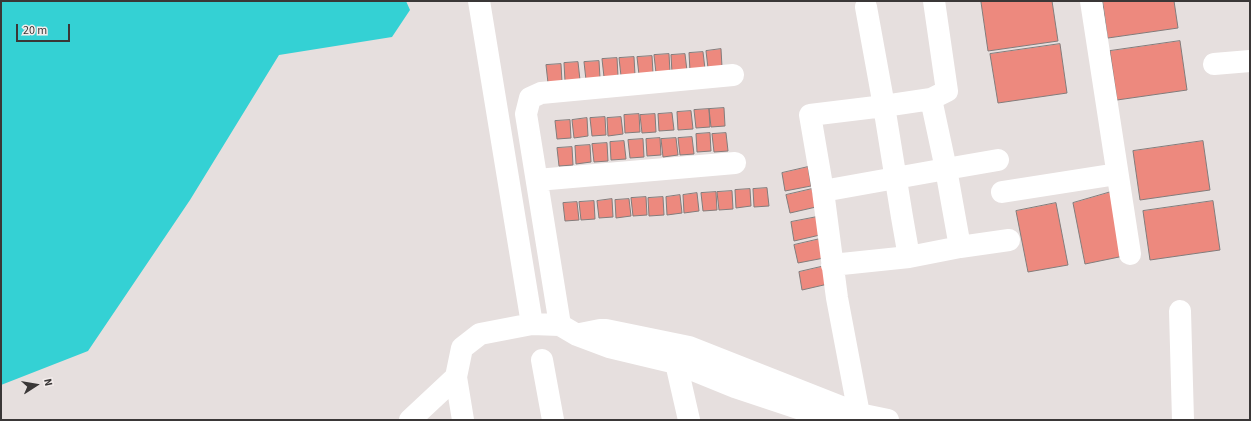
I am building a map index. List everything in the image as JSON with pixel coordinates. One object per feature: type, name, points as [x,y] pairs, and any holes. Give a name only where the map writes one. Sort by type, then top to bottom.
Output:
[{"type":"street","points":[[479,1],[532,324]]},
{"type":"street","points":[[859,414],[837,298],[810,115],[931,99],[947,91],[934,1]]},
{"type":"street","points":[[1091,1],[1130,254]]},
{"type":"street","points":[[866,7],[909,257]]},
{"type":"street","points":[[1214,64],[1250,61]]},
{"type":"street","points":[[568,330],[537,180],[526,114],[530,98],[541,93],[733,75]]},
{"type":"street","points":[[931,99],[946,169],[960,247]]},
{"type":"street","points":[[822,191],[998,160]]},
{"type":"street","points":[[537,180],[735,163]]},
{"type":"street","points":[[1002,192],[1117,174]]},
{"type":"street","points":[[832,265],[909,257],[960,247],[1009,240]]},
{"type":"street","points":[[1180,311],[1183,420]]},
{"type":"street","points":[[463,420],[456,377],[462,348],[480,334],[532,324],[568,330],[606,330],[689,347],[859,414],[888,420]]},
{"type":"street","points":[[568,330],[610,348],[676,363],[735,388],[834,420]]},
{"type":"street","points":[[542,360],[553,420]]},
{"type":"street","points":[[676,363],[689,420]]},
{"type":"street","points":[[410,420],[456,377]]},
{"type":"water","points":[[1,1],[406,1],[410,10],[392,37],[279,55],[190,200],[88,351],[1,385]]},
{"type":"building","points":[[1052,1],[1058,41],[988,51],[981,2]]},
{"type":"building","points":[[1103,1],[1174,1],[1178,28],[1108,38]]},
{"type":"building","points":[[1180,41],[1187,90],[1117,100],[1110,51]]},
{"type":"building","points":[[1060,44],[1067,93],[998,103],[990,54]]},
{"type":"building","points":[[721,49],[722,67],[708,68],[706,51]]},
{"type":"building","points":[[703,52],[705,69],[690,71],[689,53]]},
{"type":"building","points":[[669,54],[670,72],[656,73],[654,55]]},
{"type":"building","points":[[685,54],[687,71],[672,73],[671,55]]},
{"type":"building","points":[[652,56],[653,73],[639,75],[637,57]]},
{"type":"building","points":[[634,57],[635,75],[621,76],[619,58]]},
{"type":"building","points":[[617,58],[618,76],[604,77],[602,59]]},
{"type":"building","points":[[599,61],[600,78],[586,80],[584,62]]},
{"type":"building","points":[[578,62],[580,80],[565,81],[564,63]]},
{"type":"building","points":[[561,64],[562,82],[548,83],[546,65]]},
{"type":"building","points":[[724,108],[725,126],[711,127],[709,109]]},
{"type":"building","points":[[709,109],[710,127],[696,128],[694,110]]},
{"type":"building","points":[[691,111],[693,129],[678,130],[677,112]]},
{"type":"building","points":[[672,113],[674,130],[659,131],[658,114]]},
{"type":"building","points":[[639,114],[640,132],[625,133],[624,115]]},
{"type":"building","points":[[655,114],[656,132],[642,133],[640,115]]},
{"type":"building","points":[[605,117],[606,135],[592,136],[590,118]]},
{"type":"building","points":[[621,117],[623,134],[608,136],[607,118]]},
{"type":"building","points":[[587,118],[588,136],[574,138],[572,120]]},
{"type":"building","points":[[570,120],[571,138],[557,139],[555,121]]},
{"type":"building","points":[[710,133],[711,151],[697,152],[696,134]]},
{"type":"building","points":[[726,133],[728,151],[714,152],[712,134]]},
{"type":"building","points":[[692,137],[694,154],[680,155],[678,138]]},
{"type":"building","points":[[660,138],[661,155],[647,156],[646,139]]},
{"type":"building","points":[[676,138],[678,155],[663,157],[661,139]]},
{"type":"building","points":[[643,139],[644,157],[630,158],[628,140]]},
{"type":"building","points":[[624,141],[626,159],[611,160],[610,142]]},
{"type":"building","points":[[1203,141],[1210,190],[1140,200],[1133,151]]},
{"type":"building","points":[[607,143],[608,161],[594,162],[592,144]]},
{"type":"building","points":[[590,145],[591,162],[576,164],[575,146]]},
{"type":"building","points":[[572,147],[573,165],[559,166],[557,148]]},
{"type":"building","points":[[808,167],[811,186],[785,191],[782,173]]},
{"type":"building","points":[[767,188],[769,206],[754,207],[753,189]]},
{"type":"building","points":[[750,189],[751,206],[736,208],[735,190]]},
{"type":"building","points":[[812,189],[816,207],[790,213],[786,195]]},
{"type":"building","points":[[732,191],[733,209],[719,210],[717,192]]},
{"type":"building","points":[[716,192],[717,210],[703,211],[701,193]]},
{"type":"building","points":[[1111,192],[1124,256],[1085,264],[1073,203]]},
{"type":"building","points":[[697,193],[699,211],[684,213],[683,195]]},
{"type":"building","points":[[680,195],[682,213],[667,215],[666,197]]},
{"type":"building","points":[[646,197],[647,215],[633,216],[631,198]]},
{"type":"building","points":[[663,197],[664,215],[649,216],[648,198]]},
{"type":"building","points":[[612,199],[613,217],[599,218],[597,201]]},
{"type":"building","points":[[629,199],[631,216],[616,218],[615,200]]},
{"type":"building","points":[[594,201],[595,219],[581,220],[579,202]]},
{"type":"building","points":[[1213,201],[1220,250],[1150,260],[1143,211]]},
{"type":"building","points":[[577,202],[579,220],[565,221],[563,203]]},
{"type":"building","points":[[1056,203],[1068,265],[1028,272],[1016,211]]},
{"type":"building","points":[[817,217],[820,235],[794,241],[791,222]]},
{"type":"building","points":[[820,239],[824,258],[798,263],[794,245]]},
{"type":"building","points":[[825,266],[828,284],[802,290],[799,272]]}]
